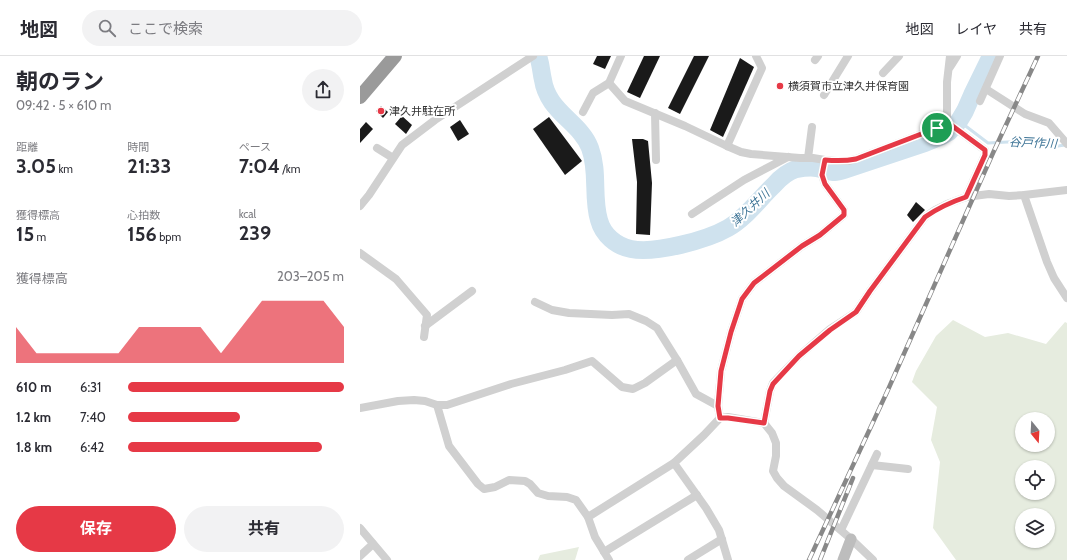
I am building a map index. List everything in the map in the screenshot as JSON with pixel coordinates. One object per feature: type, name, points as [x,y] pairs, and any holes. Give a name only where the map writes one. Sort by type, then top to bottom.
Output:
[{"type":"highway","points":[[360,97],[395,56]]},
{"type":"street","points":[[583,112],[593,93],[609,83],[621,56]]},
{"type":"street","points":[[728,146],[762,68],[757,56]]},
{"type":"street","points":[[824,95],[848,56]]},
{"type":"street","points":[[883,73],[899,56]]},
{"type":"street","points":[[950,56],[947,82],[951,125],[985,150],[985,155],[966,197]]},
{"type":"street","points":[[948,70],[957,56]]},
{"type":"street","points":[[980,100],[1000,56]]},
{"type":"street","points":[[360,206],[402,145],[435,120],[531,58]]},
{"type":"street","points":[[609,83],[625,101],[741,152],[751,154],[813,158],[825,162],[848,161],[937,128],[951,125]]},
{"type":"street","points":[[986,88],[1025,114],[1048,123],[1067,144]]},
{"type":"street","points":[[655,114],[656,160]]},
{"type":"street","points":[[808,158],[812,127]]},
{"type":"street","points":[[377,148],[394,158]]},
{"type":"street","points":[[692,214],[744,180],[788,157]]},
{"type":"street","points":[[720,418],[718,406],[721,371],[731,332],[742,299],[754,283],[802,246],[820,235],[844,215],[844,210],[825,184],[822,175],[825,162]]},
{"type":"street","points":[[764,423],[770,391],[773,384],[799,356],[830,330],[856,312],[925,217],[947,204],[966,197],[988,194],[1009,196],[1067,190]]},
{"type":"street","points":[[1024,194],[1047,262],[1054,278],[1067,298]]},
{"type":"street","points":[[360,253],[396,279],[427,315],[424,337]]},
{"type":"street","points":[[425,326],[472,290]]},
{"type":"street","points":[[535,302],[552,310],[612,315],[629,314],[646,321],[657,328],[696,394],[718,406]]},
{"type":"street","points":[[360,408],[398,401],[414,400],[425,401],[437,405],[447,405],[511,384],[565,370],[592,361],[622,387],[633,389],[677,360]]},
{"type":"street","points":[[437,405],[449,446],[478,484],[484,488],[495,486],[509,480],[525,481],[538,493],[548,496],[567,497],[576,500],[588,517],[595,537],[609,560]]},
{"type":"street","points":[[588,517],[674,463],[720,418],[764,423],[772,433],[776,443],[776,456],[773,471],[777,478],[784,486],[841,530],[873,560]]},
{"type":"street","points":[[841,530],[877,454]]},
{"type":"street","points":[[674,463],[697,495],[719,530],[728,560]]},
{"type":"street","points":[[872,465],[908,469]]},
{"type":"street","points":[[604,552],[697,495]]},
{"type":"street","points":[[360,528],[387,560]]},
{"type":"street","points":[[843,560],[851,539]]},
{"type":"street","points":[[688,560],[722,540]]},
{"type":"street","points":[[360,556],[373,544]]},
{"type":"shaded area","points":[[953,320],[985,337],[1008,333],[1046,344],[1065,322],[1067,323],[1067,560],[956,560],[933,528],[940,462],[931,440],[937,407],[912,382],[916,371],[936,336]]},
{"type":"shaded area","points":[[579,547],[575,560],[538,560],[540,555]]},
{"type":"building","points":[[597,56],[611,56],[605,69],[593,64]]},
{"type":"building","points":[[644,56],[660,56],[640,98],[627,92]]},
{"type":"building","points":[[694,56],[709,56],[680,114],[668,108]]},
{"type":"building","points":[[740,58],[754,67],[723,137],[710,130]]},
{"type":"building","points":[[381,106],[388,112],[383,118],[376,111]]},
{"type":"building","points":[[402,116],[412,125],[406,134],[395,124]]},
{"type":"building","points":[[549,117],[582,161],[565,175],[533,129]]},
{"type":"building","points":[[460,120],[469,134],[458,141],[450,127]]},
{"type":"building","points":[[366,122],[373,129],[360,143],[360,129]]},
{"type":"building","points":[[632,139],[643,139],[648,141],[652,183],[650,235],[636,234],[637,182]]},
{"type":"building","points":[[916,202],[925,210],[913,222],[907,215]]},
{"type":"waterway","name":"津久井川","points":[[538,56],[544,86],[551,100],[583,135],[590,148],[593,157],[597,211],[601,225],[607,235],[615,242],[625,248],[641,250],[653,250],[681,245],[719,233],[735,224],[747,214],[768,190],[781,178],[796,169],[819,168],[830,172],[838,172],[942,136],[949,132],[959,121],[991,56]]},
{"type":"waterway","name":"谷戸作川","points":[[959,121],[988,143],[1029,141],[1058,146],[1065,145]]},
{"type":"railway","points":[[809,560],[887,392],[993,153],[1038,56]]},
{"type":"railway","points":[[820,560],[853,478]]},
{"type":"place","name":"横須賀市立津久井保育園","points":[[780,86]]},
{"type":"place","name":"津久井駐在所","points":[[381,111]]},
{"type":"route","points":[[947,122],[985,150],[985,155],[966,197],[947,204],[925,217],[856,312],[830,330],[799,356],[773,384],[770,391],[764,423],[720,418],[718,406],[721,371],[731,332],[742,299],[754,283],[802,246],[820,235],[844,215],[844,210],[825,184],[822,175],[825,160],[848,161],[856,159],[937,128],[947,122]]}]
